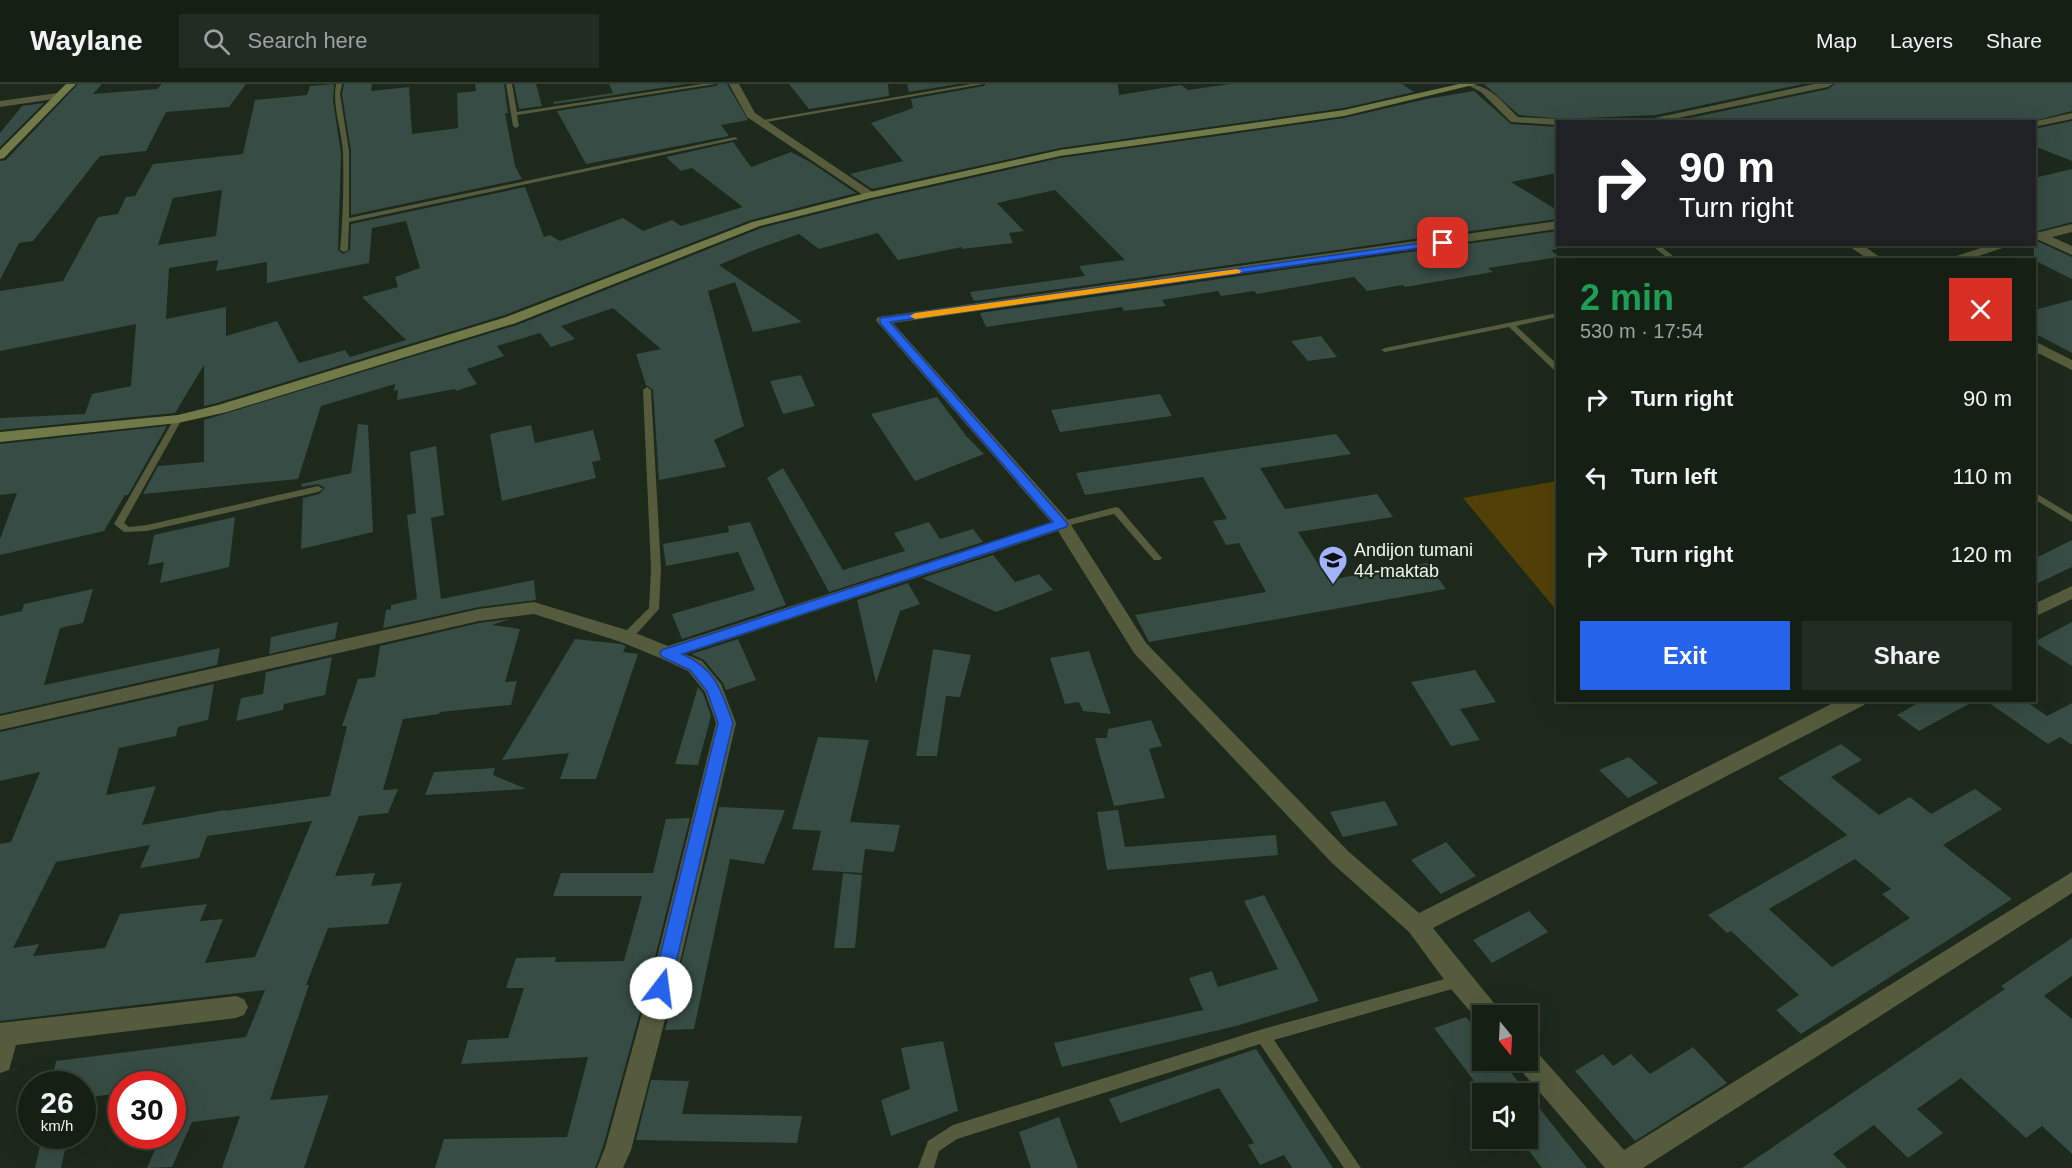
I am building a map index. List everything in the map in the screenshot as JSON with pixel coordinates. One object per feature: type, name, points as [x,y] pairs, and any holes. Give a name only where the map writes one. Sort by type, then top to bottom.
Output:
[{"type":"street","points":[[0,156],[71,84]]},
{"type":"street","points":[[734,84],[751,115],[870,195]]},
{"type":"street","points":[[0,436],[178,419],[222,409],[511,320],[756,224],[870,195],[1060,153],[1344,113],[1471,84],[1484,90],[1515,120],[1556,122]]},
{"type":"street","points":[[1651,120],[1828,84]]},
{"type":"street","points":[[0,104],[58,96]]},
{"type":"street","points":[[2036,124],[2072,116]]},
{"type":"street","points":[[1480,1005],[1417,925],[1340,857],[1140,648],[1062,524],[883,320],[1556,225]]},
{"type":"street","points":[[2037,237],[2072,228]]},
{"type":"street","points":[[2037,237],[2072,251]]},
{"type":"street","points":[[1855,246],[1875,258]]},
{"type":"street","points":[[1957,258],[2002,246]]},
{"type":"street","points":[[2036,346],[2072,366]]},
{"type":"street","points":[[667,653],[1062,524]]},
{"type":"street","points":[[2036,610],[2072,592]]},
{"type":"street","points":[[0,723],[479,615],[534,608],[627,637],[695,666],[714,689],[726,723],[667,966],[618,1150],[610,1168]]},
{"type":"street","points":[[1417,925],[1853,702]]},
{"type":"street","points":[[1537,1071],[1622,1168],[2072,881]]},
{"type":"street","points":[[0,1061],[4,1034],[236,1006]]},
{"type":"lane","points":[[339,84],[337,94],[346,152],[344,250]]},
{"type":"lane","points":[[509,84],[516,126]]},
{"type":"lane","points":[[514,114],[712,84]]},
{"type":"lane","points":[[760,121],[981,84]]},
{"type":"lane","points":[[346,221],[735,139]]},
{"type":"lane","points":[[1656,246],[1672,258]]},
{"type":"lane","points":[[1385,350],[1556,315]]},
{"type":"lane","points":[[1511,325],[1556,367]]},
{"type":"lane","points":[[627,637],[654,609],[656,569],[647,390]]},
{"type":"lane","points":[[178,419],[119,524],[127,530],[147,528],[318,489]]},
{"type":"lane","points":[[2036,496],[2072,519]]},
{"type":"lane","points":[[1062,524],[1116,510],[1157,558]]},
{"type":"lane","points":[[926,1168],[933,1146],[953,1133],[1263,1036],[1459,981]]},
{"type":"lane","points":[[1263,1036],[1353,1168]]},
{"type":"shaded area","points":[[1556,481],[1556,610],[1463,498]]},
{"type":"building","points":[[78,84],[102,84],[93,94],[157,89],[162,84],[246,84],[229,107],[166,112],[146,151],[100,156],[33,241],[19,243],[0,280],[0,161],[6,160]]},
{"type":"building","points":[[334,84],[333,101],[341,153],[338,250],[343,254],[350,250],[351,224],[525,187],[544,237],[550,235],[560,241],[623,218],[643,231],[672,220],[681,226],[743,207],[692,168],[681,171],[666,157],[733,142],[751,167],[791,152],[856,193],[751,220],[505,315],[217,403],[204,406],[204,365],[175,413],[0,430],[0,418],[85,414],[92,394],[131,386],[136,324],[0,351],[0,291],[63,281],[98,217],[118,214],[126,197],[135,196],[153,164],[243,154],[255,100],[307,95],[310,86]],"holes":[[[222,190],[216,236],[158,245],[173,198]],[[406,221],[420,268],[395,277],[398,287],[362,297],[406,340],[350,357],[345,350],[299,363],[277,321],[226,336],[226,307],[166,319],[169,268],[218,260],[216,271],[267,262],[267,283],[369,263],[372,228]]]},
{"type":"building","points":[[344,84],[372,84],[371,91],[409,87],[412,134],[458,128],[457,93],[476,91],[475,84],[504,84],[508,113],[505,113],[515,166],[522,179],[351,215],[351,151],[342,94]]},
{"type":"building","points":[[514,84],[536,84],[542,106],[519,109]]},
{"type":"building","points":[[609,84],[687,84],[554,104],[553,102],[613,93]]},
{"type":"building","points":[[727,84],[748,120],[721,125],[729,136],[586,164],[557,111],[716,86]]},
{"type":"building","points":[[789,84],[888,84],[889,96],[809,109]]},
{"type":"building","points":[[907,84],[958,84],[909,92]]},
{"type":"building","points":[[986,84],[1118,84],[1119,95],[1181,85],[1188,90],[1230,84],[1402,84],[1414,92],[1344,108],[1060,148],[872,189],[850,174],[903,161],[871,123],[913,108],[911,99]]},
{"type":"building","points":[[1484,84],[1803,84],[1656,115],[1561,119],[1519,115]]},
{"type":"building","points":[[1835,84],[2072,84],[2072,111],[2036,120],[1694,120],[1690,118],[1828,89]]},
{"type":"building","points":[[1474,91],[1511,124],[1556,127],[1556,173],[1511,182],[1556,209],[1556,219],[974,301],[970,292],[1085,276],[1079,266],[1125,260],[1055,190],[997,203],[1024,231],[1009,233],[1013,243],[962,249],[962,247],[898,260],[878,233],[819,249],[799,234],[719,265],[802,322],[753,332],[735,282],[708,291],[744,426],[714,440],[726,467],[659,480],[653,390],[646,385],[636,354],[661,349],[613,308],[561,326],[575,339],[551,347],[540,333],[497,346],[504,356],[467,369],[477,384],[456,391],[455,389],[397,400],[398,390],[394,391],[395,384],[321,406],[298,479],[143,494],[158,466],[204,462],[204,420],[517,325],[761,228],[872,200],[1060,158],[1344,118],[1426,99]]},
{"type":"building","points":[[44,103],[0,147],[0,133],[22,106]]},
{"type":"building","points":[[2072,121],[2072,161],[2036,147],[2036,129]]},
{"type":"building","points":[[2072,169],[2072,222],[2036,231],[2036,178]]},
{"type":"building","points":[[1556,231],[1557,249],[1551,250],[1559,257],[1488,268],[1493,272],[1405,287],[1403,285],[1367,291],[1354,277],[1257,294],[1254,291],[1221,296],[1218,291],[1162,300],[1166,306],[1124,311],[1122,307],[986,327],[980,313]]},
{"type":"building","points":[[2039,242],[2072,257],[2072,279],[2036,261],[2034,246]]},
{"type":"building","points":[[2072,300],[2072,353],[2036,334],[2036,309]]},
{"type":"building","points":[[1321,336],[1337,357],[1308,361],[1291,341]]},
{"type":"building","points":[[801,375],[815,406],[783,414],[770,381]]},
{"type":"building","points":[[1160,394],[1172,416],[1060,432],[1051,410]]},
{"type":"building","points":[[937,397],[967,437],[984,454],[915,481],[871,414]]},
{"type":"building","points":[[358,424],[368,425],[373,532],[301,549],[303,498],[319,494],[325,488],[318,484],[302,487],[301,484],[351,473]]},
{"type":"building","points":[[531,425],[535,443],[593,430],[601,460],[592,462],[596,478],[502,501],[490,434]]},
{"type":"building","points":[[167,426],[128,495],[125,495],[104,531],[0,555],[0,539],[17,493],[0,495],[0,444]]},
{"type":"building","points":[[1336,434],[1351,454],[1260,468],[1285,509],[1377,494],[1393,517],[1298,532],[1328,580],[1427,563],[1446,589],[1149,642],[1135,615],[1266,592],[1239,543],[1226,545],[1213,521],[1227,519],[1203,477],[1085,495],[1076,473]]},
{"type":"building","points":[[436,446],[444,515],[431,518],[441,599],[534,580],[536,600],[479,607],[383,628],[386,610],[391,609],[391,605],[417,599],[407,515],[416,513],[410,452]]},
{"type":"building","points":[[783,468],[843,570],[905,551],[894,533],[929,522],[940,539],[973,529],[983,542],[829,592],[767,478]]},
{"type":"building","points":[[235,517],[229,567],[160,583],[164,562],[148,565],[154,535]]},
{"type":"building","points":[[750,522],[786,605],[682,639],[672,614],[755,590],[738,552],[666,566],[663,544],[729,532],[728,526]]},
{"type":"building","points":[[2072,540],[2072,567],[2036,584],[2036,558]]},
{"type":"building","points":[[993,555],[1015,582],[1039,574],[1053,590],[996,612],[922,578]]},
{"type":"building","points":[[908,583],[920,604],[900,611],[876,683],[857,600]]},
{"type":"building","points":[[93,589],[83,623],[60,628],[44,685],[220,648],[217,665],[0,714],[0,616],[22,611],[24,604]]},
{"type":"building","points":[[510,619],[492,625],[520,629],[505,682],[517,681],[511,705],[440,712],[403,719],[383,790],[398,789],[388,813],[359,816],[335,876],[375,873],[371,886],[402,883],[388,924],[328,928],[306,985],[309,985],[270,1100],[329,1095],[304,1168],[222,1168],[240,1116],[192,1122],[186,1136],[186,1071],[108,1071],[108,1095],[96,1096],[96,1071],[54,1071],[56,1061],[246,1037],[265,990],[0,1021],[0,844],[11,842],[40,772],[0,781],[0,732],[214,684],[208,720],[178,727],[176,736],[119,748],[106,795],[156,786],[142,825],[225,810],[330,796],[347,726],[342,726],[358,679],[375,677],[380,646],[479,623]],"holes":[[[312,821],[255,957],[205,963],[223,919],[200,921],[207,904],[120,914],[105,948],[33,956],[39,944],[13,948],[56,862],[150,845],[140,868],[199,858],[207,836]]]},
{"type":"building","points":[[338,622],[335,639],[269,654],[271,637]]},
{"type":"building","points":[[2072,622],[2072,666],[2036,643],[2036,641]]},
{"type":"building","points":[[575,639],[621,644],[626,646],[623,652],[638,654],[596,779],[560,779],[569,753],[502,760]]},
{"type":"building","points":[[738,639],[756,680],[726,690],[704,660],[691,654]]},
{"type":"building","points":[[933,649],[971,655],[960,697],[946,696],[937,756],[916,756]]},
{"type":"building","points":[[1089,651],[1111,714],[1083,711],[1079,702],[1065,704],[1050,658]]},
{"type":"building","points":[[332,657],[325,695],[284,704],[283,710],[236,721],[241,698],[263,694],[266,672]]},
{"type":"building","points":[[1475,670],[1496,702],[1460,709],[1480,740],[1451,746],[1411,682]]},
{"type":"building","points":[[698,687],[703,693],[711,716],[698,765],[675,764]]},
{"type":"building","points":[[1920,702],[1972,702],[1919,731],[1897,715]]},
{"type":"building","points":[[1988,702],[2027,702],[2047,716],[2072,703],[2072,745],[2060,737],[2048,744]]},
{"type":"building","points":[[1151,720],[1162,746],[1149,749],[1165,798],[1114,806],[1095,738],[1107,738],[1108,729]]},
{"type":"building","points":[[818,737],[869,740],[850,822],[900,825],[894,852],[865,849],[862,873],[812,870],[821,831],[792,829]]},
{"type":"building","points":[[1841,744],[1862,760],[1831,777],[1879,815],[1910,797],[1931,814],[1975,789],[2002,809],[1943,845],[2012,899],[1801,1034],[1776,1010],[1799,995],[1731,931],[1727,933],[1708,915],[1847,835],[1778,778]],"holes":[[[1855,859],[1891,889],[1882,894],[1910,918],[1832,967],[1769,909]]]},
{"type":"building","points":[[1629,757],[1658,783],[1628,798],[1599,770]]},
{"type":"building","points":[[495,768],[493,775],[526,789],[425,795],[434,772]]},
{"type":"building","points":[[1385,801],[1398,825],[1343,837],[1330,812]]},
{"type":"building","points":[[719,807],[785,810],[764,864],[730,859],[694,1029],[665,1030]]},
{"type":"building","points":[[1118,810],[1125,847],[1276,835],[1278,855],[1107,870],[1097,812]]},
{"type":"building","points":[[690,818],[653,965],[603,1147],[595,1168],[435,1168],[444,1139],[567,1137],[588,1057],[461,1064],[468,1040],[508,1038],[524,988],[506,988],[516,958],[556,957],[555,962],[624,961],[642,896],[553,896],[561,873],[653,873],[666,819]]},
{"type":"building","points":[[1446,842],[1476,876],[1441,894],[1411,860]]},
{"type":"building","points":[[843,873],[862,875],[855,948],[834,948]]},
{"type":"building","points":[[1264,895],[1319,1001],[1236,1026],[1062,1067],[1054,1043],[1203,1010],[1189,978],[1212,971],[1218,987],[1278,969],[1244,901]]},
{"type":"building","points":[[1529,911],[1548,932],[1492,963],[1473,940]]},
{"type":"building","points":[[2072,938],[2072,976],[2044,996],[2072,1019],[2072,1154],[2042,1126],[2026,1138],[1961,1078],[1917,1109],[1943,1133],[1908,1158],[1874,1125],[1833,1154],[1847,1168],[1742,1168],[2005,989],[2001,986]]},
{"type":"building","points":[[1466,1017],[1472,1024],[1472,1071],[1510,1071],[1519,1083],[1476,1083],[1434,1028]]},
{"type":"building","points":[[943,1041],[958,1111],[891,1136],[881,1100],[910,1089],[901,1048]]},
{"type":"building","points":[[1693,1047],[1727,1083],[1635,1141],[1575,1071],[1603,1054],[1613,1066],[1631,1054],[1650,1074]]},
{"type":"building","points":[[1256,1049],[1333,1168],[1292,1168],[1284,1155],[1260,1165],[1248,1145],[1254,1143],[1219,1088],[1120,1123],[1109,1099]]},
{"type":"building","points":[[651,1080],[689,1081],[682,1114],[802,1116],[797,1143],[636,1140]]},
{"type":"building","points":[[1538,1106],[1587,1168],[1542,1168],[1528,1149],[1538,1149]]},
{"type":"building","points":[[1059,1117],[1078,1168],[1031,1168],[1019,1132]]},
{"type":"building","points":[[39,1149],[65,1149],[61,1168],[35,1168]]},
{"type":"building","points":[[155,1149],[180,1149],[172,1167],[147,1168]]},
{"type":"slow traffic","points":[[915,316],[1237,271]]},
{"type":"place","name":"Andijon tumani 44-maktab","points":[[1333,586]]},
{"type":"route","points":[[661,988],[726,723],[714,689],[695,666],[667,653],[1062,524],[883,320],[1443,243]]}]
